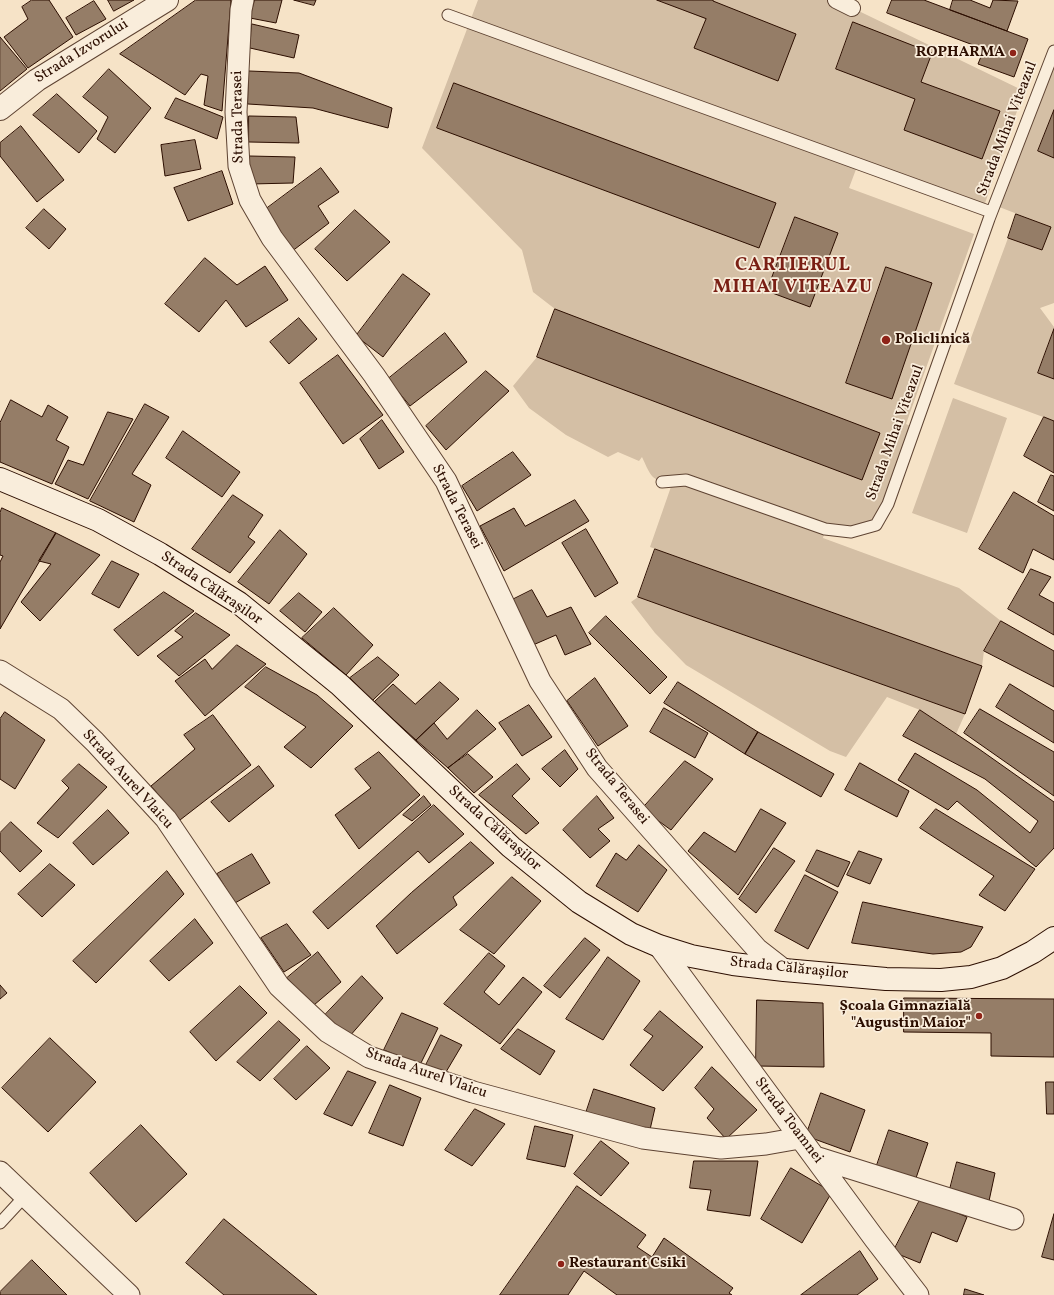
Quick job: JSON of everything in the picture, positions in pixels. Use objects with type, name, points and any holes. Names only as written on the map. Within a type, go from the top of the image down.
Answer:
[{"type":"main road","name":"Strada Izvorului","points":[[0,109],[37,80],[167,0]]},
{"type":"main road","name":"Strada Călărașilor","points":[[0,479],[98,520],[160,554],[239,603],[340,685],[518,852],[579,902],[631,934],[659,946],[698,957],[733,964],[886,979],[941,980],[971,977],[1002,968],[1033,952],[1054,938]]},
{"type":"street","name":"Strada Terasei","points":[[243,0],[241,10],[236,112],[239,166],[250,200],[272,238],[374,375],[446,481],[540,681],[597,768],[757,948],[784,970]]},
{"type":"street","points":[[836,0],[852,8]]},
{"type":"street","name":"Strada Aurel Vlaicu","points":[[0,671],[61,709],[95,742],[166,818],[279,986],[328,1032],[369,1057],[473,1092],[643,1138],[721,1148],[766,1144],[800,1138]]},
{"type":"street","name":"Strada Toamnei","points":[[659,946],[874,1238],[918,1295]]},
{"type":"street","points":[[815,1157],[1013,1219]]},
{"type":"street","points":[[0,1172],[129,1295]]},
{"type":"lane","points":[[448,15],[991,212]]},
{"type":"lane","name":"Strada Mihai Viteazul","points":[[662,482],[686,480],[825,529],[851,532],[876,525],[888,504],[991,212],[1054,51]]},
{"type":"lane","points":[[0,1223],[25,1196]]},
{"type":"shaded area","points":[[478,0],[836,0],[1024,91],[983,209],[858,164],[849,188],[974,234],[906,424],[915,428],[876,525],[825,529],[823,538],[959,588],[1001,621],[984,651],[982,666],[650,547],[673,481],[666,482],[656,479],[650,473],[642,457],[639,461],[618,452],[608,457],[566,435],[529,408],[513,386],[537,357],[555,309],[533,292],[522,250],[422,148]]},
{"type":"shaded area","points":[[1054,65],[1054,303],[1040,308],[1054,329],[1038,373],[1054,379],[1054,421],[954,384],[1008,238],[1042,250],[1051,227],[994,205]]},
{"type":"shaded area","points":[[953,398],[1007,418],[967,533],[912,513]]},
{"type":"shaded area","points":[[638,597],[965,714],[956,734],[920,710],[887,697],[846,757],[830,751],[686,665],[655,633],[631,602]]},
{"type":"building","points":[[32,0],[49,0],[73,37],[28,68],[4,37],[28,19],[22,7]]},
{"type":"building","points":[[108,0],[134,0],[114,11]]},
{"type":"building","points":[[196,0],[231,0],[222,111],[204,105],[208,76],[201,74],[185,95],[120,54]]},
{"type":"building","points":[[255,0],[282,0],[276,23],[250,18]]},
{"type":"building","points":[[294,0],[316,0],[314,5]]},
{"type":"building","points":[[657,0],[713,0],[796,34],[778,81],[694,48],[706,19]]},
{"type":"building","points":[[892,0],[924,0],[1028,39],[1014,77],[978,64],[984,49],[887,13]]},
{"type":"building","points":[[953,0],[970,0],[990,8],[993,0],[1018,1],[1007,31],[950,10]]},
{"type":"building","points":[[94,1],[106,19],[76,35],[66,18]]},
{"type":"building","points":[[853,22],[932,53],[921,82],[1000,111],[982,159],[904,130],[915,99],[836,69]]},
{"type":"building","points":[[252,24],[299,35],[294,58],[250,48]]},
{"type":"building","points":[[0,37],[27,69],[0,91]]},
{"type":"building","points":[[109,69],[151,108],[115,153],[97,139],[108,117],[83,97]]},
{"type":"building","points":[[249,71],[299,73],[392,108],[388,128],[313,108],[248,104]]},
{"type":"building","points":[[454,83],[776,203],[759,248],[437,128]]},
{"type":"building","points":[[57,94],[97,131],[79,153],[33,115]]},
{"type":"building","points":[[176,98],[223,117],[217,139],[165,118]]},
{"type":"building","points":[[1054,110],[1054,158],[1038,151]]},
{"type":"building","points":[[249,116],[296,117],[299,143],[249,142]]},
{"type":"building","points":[[21,126],[64,180],[37,202],[0,156],[0,143]]},
{"type":"building","points":[[195,140],[201,169],[165,176],[161,145]]},
{"type":"building","points":[[249,156],[295,157],[293,183],[251,184]]},
{"type":"building","points":[[321,168],[339,192],[318,206],[329,223],[291,252],[262,212]]},
{"type":"building","points":[[222,171],[233,204],[188,221],[174,188]]},
{"type":"building","points":[[44,209],[66,229],[49,249],[26,228]]},
{"type":"building","points":[[355,210],[390,242],[347,281],[315,249]]},
{"type":"building","points":[[1016,214],[1051,227],[1042,250],[1008,238]]},
{"type":"building","points":[[795,217],[838,233],[810,307],[767,291]]},
{"type":"building","points":[[205,258],[237,285],[265,266],[288,300],[246,327],[226,300],[199,332],[165,304]]},
{"type":"building","name":"Policlinică","points":[[886,267],[932,283],[892,399],[846,383]]},
{"type":"building","points":[[403,274],[430,294],[383,357],[356,336]]},
{"type":"building","points":[[555,309],[880,433],[862,480],[537,357]]},
{"type":"building","points":[[299,318],[317,339],[289,364],[270,342]]},
{"type":"building","points":[[1054,329],[1054,379],[1038,373]]},
{"type":"building","points":[[445,333],[467,362],[410,406],[388,379]]},
{"type":"building","points":[[338,355],[383,415],[343,444],[300,383]]},
{"type":"building","points":[[486,371],[509,391],[446,450],[426,426]]},
{"type":"building","points":[[11,400],[42,417],[48,405],[68,417],[56,440],[69,447],[52,484],[0,462],[0,423]]},
{"type":"building","points":[[145,404],[169,417],[132,474],[151,485],[134,522],[90,501]]},
{"type":"building","points":[[108,412],[133,419],[88,499],[55,484],[68,460],[83,465]]},
{"type":"building","points":[[1044,417],[1054,421],[1054,473],[1024,456]]},
{"type":"building","points":[[382,420],[404,452],[379,469],[360,439]]},
{"type":"building","points":[[183,431],[240,472],[222,497],[166,458]]},
{"type":"building","points":[[513,452],[531,475],[477,511],[462,486]]},
{"type":"building","points":[[1051,475],[1054,476],[1054,511],[1038,502]]},
{"type":"building","points":[[1014,492],[1054,516],[1054,560],[1033,549],[1023,573],[979,549]]},
{"type":"building","points":[[233,495],[263,515],[248,537],[255,542],[230,573],[192,549]]},
{"type":"building","points":[[575,500],[589,521],[504,571],[480,526],[514,508],[525,526]]},
{"type":"building","points":[[2,508],[56,533],[0,629],[0,562],[3,556],[0,555],[0,513]]},
{"type":"building","points":[[586,529],[618,583],[595,597],[562,543]]},
{"type":"building","points":[[280,530],[307,554],[269,604],[238,582]]},
{"type":"building","points":[[56,533],[100,555],[40,621],[21,602],[51,564],[39,561]]},
{"type":"building","points":[[655,549],[982,666],[965,714],[638,597]]},
{"type":"building","points":[[112,561],[139,574],[119,608],[92,594]]},
{"type":"building","points":[[1031,569],[1051,577],[1039,595],[1054,603],[1054,635],[1008,609]]},
{"type":"building","points":[[532,590],[547,617],[571,607],[591,644],[565,655],[556,635],[533,645],[512,600]]},
{"type":"building","points":[[164,592],[194,611],[138,656],[114,630]]},
{"type":"building","points":[[299,593],[322,612],[305,632],[280,611]]},
{"type":"building","points":[[334,608],[373,645],[346,675],[302,638]]},
{"type":"building","points":[[196,613],[230,635],[179,676],[157,656],[183,637],[175,631]]},
{"type":"building","points":[[606,616],[667,677],[650,694],[589,633]]},
{"type":"building","points":[[1001,621],[1054,651],[1054,687],[984,651]]},
{"type":"building","points":[[237,645],[266,664],[205,716],[175,681],[205,659],[212,669]]},
{"type":"building","points":[[378,657],[399,675],[372,701],[350,678]]},
{"type":"building","points":[[266,667],[317,695],[353,726],[311,768],[284,747],[306,727],[245,687]]},
{"type":"building","points":[[595,678],[628,726],[598,746],[567,701]]},
{"type":"building","points":[[440,682],[459,699],[416,740],[374,702],[393,684],[415,704]]},
{"type":"building","points":[[678,682],[758,732],[745,754],[664,703]]},
{"type":"building","points":[[1010,684],[1054,711],[1054,743],[996,707]]},
{"type":"building","points":[[529,705],[552,737],[522,756],[499,723]]},
{"type":"building","points":[[664,708],[708,733],[695,758],[650,732]]},
{"type":"building","points":[[980,709],[1054,752],[1054,796],[964,733]]},
{"type":"building","points":[[477,710],[496,729],[448,768],[416,740],[434,723],[447,739]]},
{"type":"building","points":[[920,710],[979,749],[1054,802],[1054,848],[1036,867],[957,801],[948,810],[898,780],[915,753],[977,790],[1030,833],[1038,821],[985,779],[903,736]]},
{"type":"building","points":[[5,712],[45,740],[15,789],[0,779],[0,719]]},
{"type":"building","points":[[213,715],[251,765],[180,820],[151,786],[195,749],[184,735]]},
{"type":"building","points":[[758,732],[834,774],[821,797],[745,754]]},
{"type":"building","points":[[565,750],[578,769],[560,787],[542,769]]},
{"type":"building","points":[[379,752],[420,795],[359,849],[335,815],[371,788],[355,769]]},
{"type":"building","points":[[468,754],[493,777],[474,793],[448,768]]},
{"type":"building","points":[[685,761],[713,779],[671,830],[642,809]]},
{"type":"building","points":[[860,763],[909,791],[897,817],[845,790]]},
{"type":"building","points":[[79,764],[107,787],[58,838],[37,823],[69,788],[62,781]]},
{"type":"building","points":[[517,764],[530,779],[512,796],[539,823],[526,834],[479,795]]},
{"type":"building","points":[[259,766],[274,786],[229,822],[211,802]]},
{"type":"building","points":[[424,796],[431,805],[412,821],[403,815]]},
{"type":"building","points":[[597,796],[614,818],[598,829],[610,841],[590,858],[563,830]]},
{"type":"building","points":[[434,805],[464,834],[429,863],[418,851],[328,929],[313,912]]},
{"type":"building","points":[[761,809],[786,823],[738,895],[688,851],[704,832],[735,852]]},
{"type":"building","points":[[936,809],[1035,869],[1005,911],[979,895],[994,876],[920,828]]},
{"type":"building","points":[[108,810],[129,833],[93,865],[73,843]]},
{"type":"building","points":[[11,822],[42,851],[20,872],[0,851],[0,833]]},
{"type":"building","points":[[471,842],[494,863],[453,897],[457,905],[397,954],[376,926],[411,893]]},
{"type":"building","points":[[639,845],[667,870],[638,912],[596,886],[616,853],[626,860]]},
{"type":"building","points":[[774,848],[795,861],[756,913],[739,899]]},
{"type":"building","points":[[817,850],[850,862],[838,887],[806,871]]},
{"type":"building","points":[[859,851],[882,859],[870,884],[847,875]]},
{"type":"building","points":[[252,854],[270,883],[235,903],[217,874]]},
{"type":"building","points":[[50,864],[75,885],[42,917],[18,894]]},
{"type":"building","points":[[167,871],[184,894],[96,983],[73,961]]},
{"type":"building","points":[[805,875],[838,892],[808,949],[775,931]]},
{"type":"building","points":[[512,877],[541,901],[494,954],[460,930]]},
{"type":"building","points":[[863,902],[983,927],[971,947],[961,952],[933,954],[852,943]]},
{"type":"building","points":[[195,919],[213,943],[169,981],[150,961]]},
{"type":"building","points":[[287,924],[311,955],[284,972],[261,938]]},
{"type":"building","points":[[585,938],[600,950],[560,998],[544,986]]},
{"type":"building","points":[[318,952],[341,982],[314,1005],[287,978]]},
{"type":"building","points":[[489,953],[505,966],[484,992],[499,1005],[523,977],[542,992],[500,1044],[444,1004]]},
{"type":"building","points":[[608,957],[640,981],[603,1040],[566,1019]]},
{"type":"building","points":[[362,976],[383,998],[349,1037],[325,1015]]},
{"type":"building","points":[[0,985],[7,993],[0,999]]},
{"type":"building","points":[[240,986],[267,1013],[216,1061],[190,1032]]},
{"type":"building","name":"Școala Gimnazială \"Augustin Maior\"","points":[[904,998],[1054,999],[1054,1057],[991,1056],[991,1033],[904,1032]]},
{"type":"building","points":[[757,1000],[823,1003],[824,1067],[756,1066]]},
{"type":"building","points":[[660,1011],[703,1047],[663,1091],[630,1065],[653,1036],[644,1030]]},
{"type":"building","points":[[402,1013],[438,1028],[420,1065],[384,1050]]},
{"type":"building","points":[[279,1021],[300,1040],[260,1081],[237,1062]]},
{"type":"building","points":[[518,1029],[555,1051],[540,1075],[501,1049]]},
{"type":"building","points":[[441,1035],[462,1045],[446,1072],[426,1065]]},
{"type":"building","points":[[50,1038],[96,1082],[48,1132],[2,1088]]},
{"type":"building","points":[[307,1046],[330,1068],[296,1100],[274,1079]]},
{"type":"building","points":[[712,1067],[757,1110],[726,1139],[707,1118],[714,1109],[695,1088]]},
{"type":"building","points":[[348,1071],[376,1082],[352,1126],[324,1114]]},
{"type":"building","points":[[1046,1082],[1054,1082],[1054,1114],[1047,1114]]},
{"type":"building","points":[[390,1085],[421,1098],[403,1146],[369,1133]]},
{"type":"building","points":[[594,1089],[655,1108],[649,1134],[585,1116]]},
{"type":"building","points":[[821,1093],[865,1110],[850,1152],[806,1136]]},
{"type":"building","points":[[475,1109],[505,1124],[472,1166],[445,1150]]},
{"type":"building","points":[[141,1125],[187,1174],[136,1222],[90,1173]]},
{"type":"building","points":[[535,1126],[573,1135],[565,1167],[527,1159]]},
{"type":"building","points":[[889,1130],[928,1143],[915,1181],[876,1168]]},
{"type":"building","points":[[601,1141],[629,1163],[601,1196],[574,1174]]},
{"type":"building","points":[[694,1161],[758,1161],[750,1216],[707,1210],[711,1190],[690,1188]]},
{"type":"building","points":[[957,1162],[995,1173],[989,1201],[949,1193]]},
{"type":"building","points":[[791,1168],[832,1192],[802,1243],[761,1219]]},
{"type":"building","points":[[577,1186],[646,1235],[637,1247],[652,1257],[664,1238],[733,1288],[729,1293],[732,1295],[617,1295],[584,1271],[568,1295],[500,1295]]},
{"type":"building","points":[[921,1198],[967,1217],[957,1242],[932,1232],[920,1263],[893,1252]]},
{"type":"building","points":[[1054,1214],[1054,1260],[1042,1257]]},
{"type":"building","points":[[224,1219],[317,1295],[224,1295],[186,1263]]},
{"type":"building","points":[[860,1251],[878,1279],[857,1295],[801,1295]]},
{"type":"building","points":[[32,1260],[67,1295],[0,1295],[0,1292]]},
{"type":"building","points":[[965,1289],[984,1295],[964,1295]]},
{"type":"place","name":"ROPHARMA","points":[[1013,53]]},
{"type":"place","name":"Policlinică","points":[[886,340]]},
{"type":"place","name":"Școala Gimnazială \"Augustin Maior\"","points":[[979,1016]]},
{"type":"place","name":"Restaurant Csiki","points":[[561,1264]]},
{"type":"district","name":"CARTIERUL MIHAI VITEAZU","points":[[793,278]]}]
